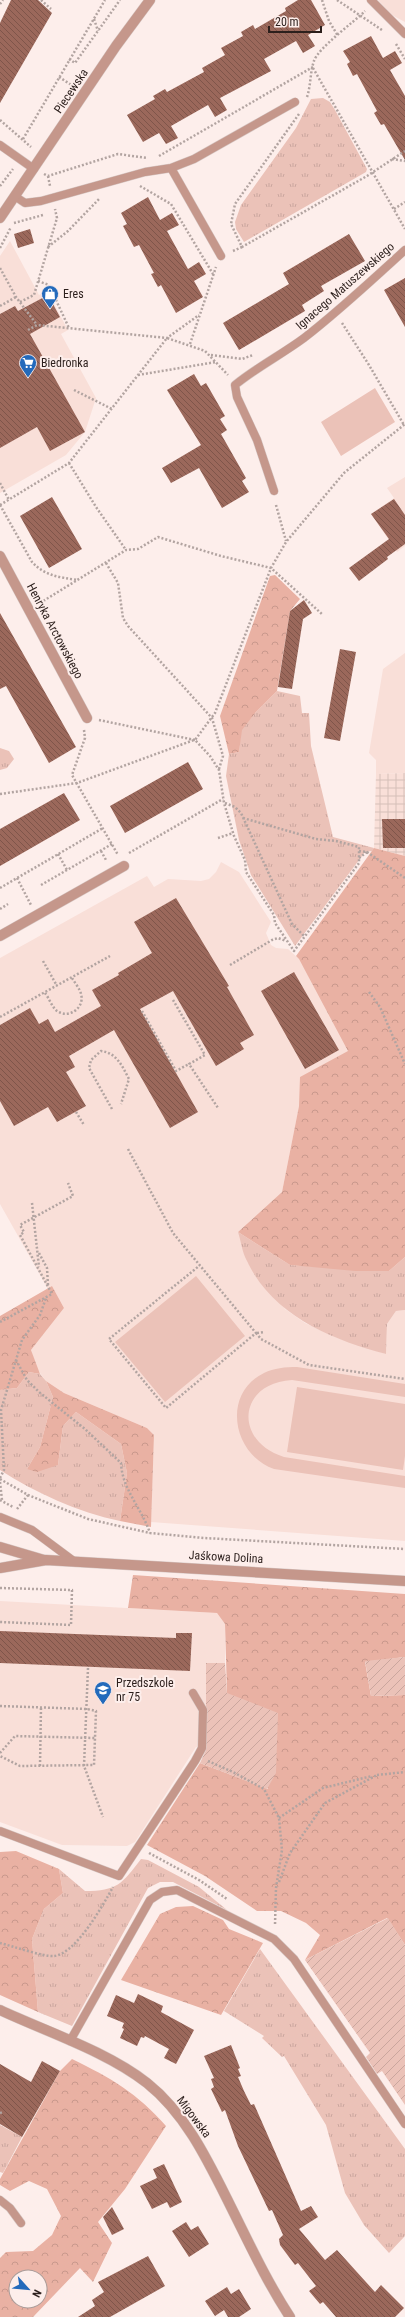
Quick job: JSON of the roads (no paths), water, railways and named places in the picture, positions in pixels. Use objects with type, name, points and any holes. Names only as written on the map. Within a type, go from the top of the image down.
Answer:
[{"type":"street","name":"Piecewska","points":[[0,218],[38,171],[116,46],[150,0]]},
{"type":"street","name":"Henryka Arctowskiego","points":[[1,560],[87,718]]},
{"type":"street","points":[[0,936],[37,916],[122,862]]},
{"type":"street","name":"Jaśkowa Dolina","points":[[0,1547],[46,1560],[405,1581]]},
{"type":"street","name":"Jaśkowa Dolina","points":[[0,1568],[46,1560]]},
{"type":"street","name":"Migowska","points":[[0,2010],[104,2057],[147,2083],[160,2095],[196,2138],[251,2247],[290,2317]]},
{"type":"lane","points":[[372,2],[405,34]]},
{"type":"lane","points":[[16,197],[25,203],[41,201],[145,172],[171,168],[194,159],[294,102]]},
{"type":"lane","points":[[0,145],[38,171]]},
{"type":"lane","points":[[171,168],[221,256]]},
{"type":"lane","name":"Ignacego Matuszewskiego","points":[[274,491],[257,440],[237,396],[235,385],[258,367],[302,339],[335,313],[405,250]]},
{"type":"lane","points":[[0,1517],[32,1530],[75,1562]]},
{"type":"lane","points":[[0,1831],[119,1876],[202,1748],[203,1710],[193,1693]]},
{"type":"lane","points":[[70,2041],[150,1900],[162,1892],[177,1890],[274,1939],[294,1959],[405,2124]]},
{"type":"lane","points":[[0,2200],[21,2223]]},
{"type":"place","name":"Eres","points":[[50,309]]},
{"type":"place","name":"Biedronka","points":[[28,378]]},
{"type":"place","name":"Przedszkole nr 75","points":[[103,1705]]}]
